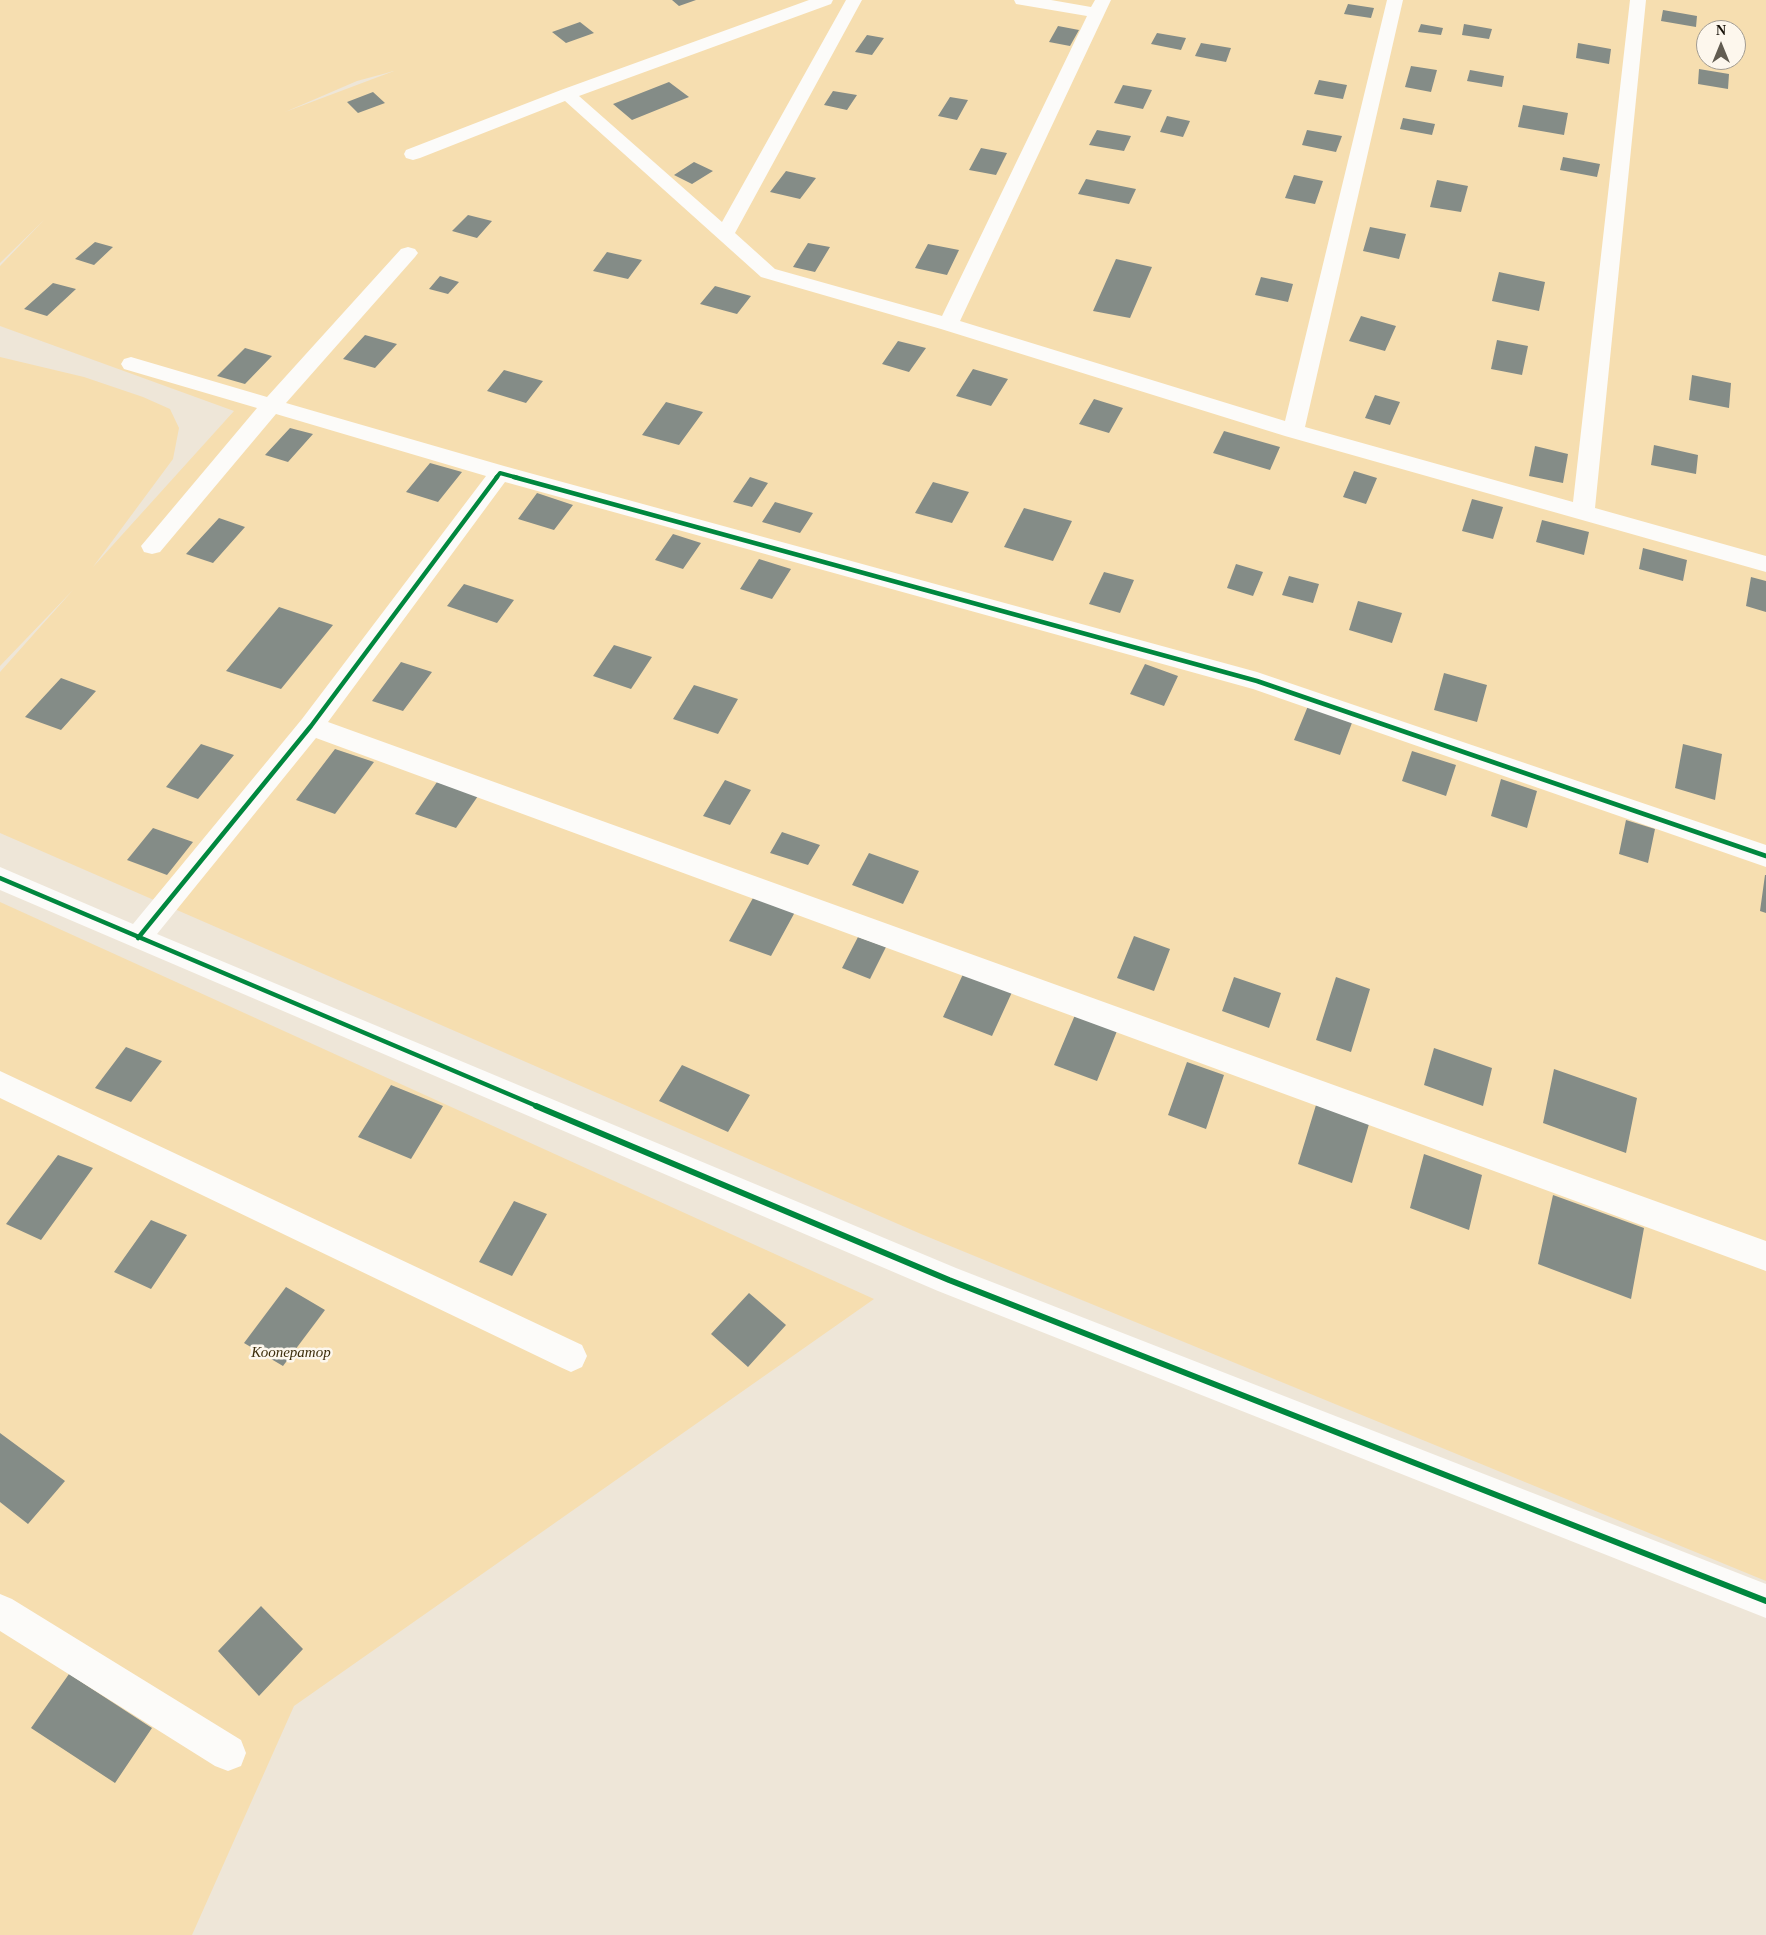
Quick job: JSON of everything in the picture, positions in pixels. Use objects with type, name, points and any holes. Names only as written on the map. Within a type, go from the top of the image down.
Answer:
[{"type":"street","points":[[413,154],[566,94],[825,0]]},
{"type":"street","points":[[724,235],[854,0]]},
{"type":"street","points":[[948,324],[1100,6],[1022,0]]},
{"type":"street","points":[[1292,431],[1395,0]]},
{"type":"street","points":[[1583,511],[1638,0]]},
{"type":"street","points":[[566,94],[768,273],[948,324],[1292,431],[1583,511],[1766,564]]},
{"type":"street","points":[[152,546],[272,405],[408,252]]},
{"type":"street","points":[[131,364],[500,473],[1257,680],[1766,856]]},
{"type":"street","points":[[138,938],[311,726],[500,473]]},
{"type":"street","points":[[311,726],[1766,1256]]},
{"type":"street","points":[[0,878],[949,1280],[1766,1602]]},
{"type":"street","points":[[0,1084],[572,1356]]},
{"type":"street","points":[[0,1611],[228,1753]]},
{"type":"green space","points":[[0,0],[1766,0],[1766,1581],[921,1234],[0,833],[0,672],[73,590],[0,666],[0,357],[84,377],[143,397],[170,409],[179,428],[173,459],[93,567],[234,411],[0,326],[0,266],[44,220],[0,263]],"holes":[[[394,71],[285,112],[357,81]]]},
{"type":"green space","name":"Кооператор","points":[[0,902],[874,1299],[294,1706],[192,1935],[0,1935]]},
{"type":"building","points":[[672,0],[696,0],[679,6]]},
{"type":"building","points":[[1348,4],[1374,8],[1371,18],[1344,14]]},
{"type":"building","points":[[1663,10],[1697,16],[1696,27],[1661,21]]},
{"type":"building","points":[[580,22],[594,33],[566,43],[552,32]]},
{"type":"building","points":[[1421,24],[1443,28],[1441,35],[1418,32]]},
{"type":"building","points":[[1464,24],[1492,29],[1489,39],[1462,35]]},
{"type":"building","points":[[1058,26],[1079,30],[1070,46],[1049,42]]},
{"type":"building","points":[[1157,33],[1186,38],[1181,50],[1151,44]]},
{"type":"building","points":[[867,35],[884,38],[872,55],[855,52]]},
{"type":"building","points":[[1201,43],[1231,48],[1226,62],[1195,56]]},
{"type":"building","points":[[1578,43],[1611,49],[1609,64],[1576,58]]},
{"type":"building","points":[[1411,66],[1437,70],[1431,92],[1405,87]]},
{"type":"building","points":[[1470,70],[1504,76],[1502,87],[1467,81]]},
{"type":"building","points":[[1699,70],[1729,74],[1728,89],[1698,84]]},
{"type":"building","points":[[1319,80],[1347,85],[1343,99],[1314,94]]},
{"type":"building","points":[[669,82],[689,97],[632,120],[613,104]]},
{"type":"building","points":[[1123,85],[1152,90],[1143,109],[1114,103]]},
{"type":"building","points":[[833,91],[857,95],[847,110],[824,105]]},
{"type":"building","points":[[373,92],[385,103],[358,113],[347,102]]},
{"type":"building","points":[[950,97],[968,100],[957,120],[938,116]]},
{"type":"building","points":[[1523,105],[1568,113],[1564,135],[1518,127]]},
{"type":"building","points":[[1167,116],[1190,121],[1183,137],[1160,132]]},
{"type":"building","points":[[1403,118],[1435,124],[1432,135],[1400,129]]},
{"type":"building","points":[[1097,130],[1131,136],[1124,151],[1089,145]]},
{"type":"building","points":[[1307,130],[1342,136],[1336,152],[1302,145]]},
{"type":"building","points":[[981,148],[1007,153],[996,175],[969,170]]},
{"type":"building","points":[[1563,157],[1600,164],[1597,177],[1560,170]]},
{"type":"building","points":[[694,162],[713,171],[692,184],[674,175]]},
{"type":"building","points":[[786,171],[816,178],[800,199],[770,192]]},
{"type":"building","points":[[1294,175],[1323,181],[1315,204],[1285,198]]},
{"type":"building","points":[[1086,179],[1136,189],[1129,204],[1078,194]]},
{"type":"building","points":[[1437,180],[1468,186],[1461,212],[1430,207]]},
{"type":"building","points":[[468,215],[492,221],[477,238],[452,231]]},
{"type":"building","points":[[1370,227],[1406,234],[1399,259],[1363,251]]},
{"type":"building","points":[[95,242],[113,247],[94,265],[75,259]]},
{"type":"building","points":[[808,243],[830,247],[815,272],[793,267]]},
{"type":"building","points":[[928,244],[959,250],[947,275],[915,268]]},
{"type":"building","points":[[607,252],[642,260],[628,279],[593,271]]},
{"type":"building","points":[[1116,259],[1152,267],[1130,318],[1093,311]]},
{"type":"building","points":[[1499,272],[1545,282],[1539,311],[1492,301]]},
{"type":"building","points":[[440,276],[459,282],[448,294],[429,289]]},
{"type":"building","points":[[1261,277],[1293,284],[1288,302],[1255,295]]},
{"type":"building","points":[[53,283],[76,289],[47,316],[24,309]]},
{"type":"building","points":[[715,286],[751,296],[737,314],[700,304]]},
{"type":"building","points":[[1361,316],[1396,326],[1385,351],[1349,341]]},
{"type":"building","points":[[365,335],[397,344],[375,368],[343,359]]},
{"type":"building","points":[[1497,340],[1528,346],[1522,375],[1491,369]]},
{"type":"building","points":[[898,341],[926,348],[909,372],[882,364]]},
{"type":"building","points":[[245,348],[272,356],[245,384],[217,376]]},
{"type":"building","points":[[973,369],[1008,379],[991,406],[956,396]]},
{"type":"building","points":[[504,370],[543,381],[526,403],[487,391]]},
{"type":"building","points":[[1692,375],[1731,383],[1729,408],[1689,400]]},
{"type":"building","points":[[1375,395],[1400,402],[1390,425],[1365,418]]},
{"type":"building","points":[[1094,399],[1123,408],[1109,433],[1079,424]]},
{"type":"building","points":[[666,402],[703,412],[679,445],[642,435]]},
{"type":"building","points":[[290,428],[313,434],[288,462],[265,455]]},
{"type":"building","points":[[1224,431],[1280,447],[1270,470],[1213,453]]},
{"type":"building","points":[[1654,445],[1698,455],[1696,474],[1651,465]]},
{"type":"building","points":[[1535,446],[1568,454],[1563,483],[1529,476]]},
{"type":"building","points":[[430,463],[462,472],[438,502],[406,492]]},
{"type":"building","points":[[1354,471],[1377,478],[1366,504],[1343,497]]},
{"type":"building","points":[[750,477],[768,483],[752,507],[733,502]]},
{"type":"building","points":[[933,482],[969,492],[952,523],[915,513]]},
{"type":"building","points":[[537,493],[573,505],[554,530],[518,519]]},
{"type":"building","points":[[1472,499],[1503,507],[1493,539],[1462,531]]},
{"type":"building","points":[[775,502],[813,513],[800,533],[762,522]]},
{"type":"building","points":[[1024,508],[1072,521],[1053,561],[1004,547]]},
{"type":"building","points":[[219,518],[245,527],[213,563],[186,554]]},
{"type":"building","points":[[1542,520],[1589,532],[1584,555],[1536,542]]},
{"type":"building","points":[[673,534],[701,543],[683,569],[655,560]]},
{"type":"building","points":[[1643,548],[1687,560],[1683,581],[1639,569]]},
{"type":"building","points":[[759,559],[791,569],[772,599],[740,589]]},
{"type":"building","points":[[1236,564],[1263,572],[1253,596],[1227,588]]},
{"type":"building","points":[[1104,572],[1134,580],[1120,613],[1089,604]]},
{"type":"building","points":[[1289,576],[1319,584],[1313,603],[1282,595]]},
{"type":"building","points":[[1751,577],[1766,581],[1766,612],[1746,606]]},
{"type":"building","points":[[464,584],[514,600],[497,623],[447,606]]},
{"type":"building","points":[[1358,601],[1402,613],[1392,643],[1349,630]]},
{"type":"building","points":[[279,607],[333,625],[281,689],[226,671]]},
{"type":"building","points":[[614,645],[652,657],[631,689],[593,676]]},
{"type":"building","points":[[401,662],[432,672],[403,711],[372,701]]},
{"type":"building","points":[[1145,664],[1178,676],[1164,706],[1130,694]]},
{"type":"building","points":[[1444,673],[1487,685],[1477,722],[1434,710]]},
{"type":"building","points":[[61,678],[96,691],[61,730],[25,717]]},
{"type":"building","points":[[694,685],[738,699],[718,734],[673,719]]},
{"type":"building","points":[[1308,706],[1353,720],[1340,755],[1294,740]]},
{"type":"building","points":[[201,744],[234,755],[198,799],[166,787]]},
{"type":"building","points":[[1683,744],[1722,754],[1715,800],[1675,788]]},
{"type":"building","points":[[335,749],[374,762],[335,814],[296,800]]},
{"type":"building","points":[[1412,751],[1456,765],[1446,796],[1402,781]]},
{"type":"building","points":[[1501,779],[1537,791],[1527,828],[1491,816]]},
{"type":"building","points":[[725,780],[751,790],[730,825],[703,816]]},
{"type":"building","points":[[437,782],[478,796],[456,828],[415,814]]},
{"type":"building","points":[[1626,820],[1655,829],[1648,863],[1619,854]]},
{"type":"building","points":[[153,828],[193,842],[167,875],[127,860]]},
{"type":"building","points":[[782,832],[820,845],[808,865],[770,853]]},
{"type":"building","points":[[869,853],[919,871],[903,904],[852,885]]},
{"type":"building","points":[[1766,875],[1766,913],[1760,911]]},
{"type":"building","points":[[753,898],[795,912],[771,956],[729,941]]},
{"type":"building","points":[[1134,936],[1170,949],[1154,991],[1117,978]]},
{"type":"building","points":[[858,937],[886,947],[870,979],[842,968]]},
{"type":"building","points":[[964,972],[1013,990],[992,1036],[943,1017]]},
{"type":"building","points":[[1234,977],[1281,993],[1269,1028],[1222,1011]]},
{"type":"building","points":[[1336,977],[1370,989],[1351,1052],[1316,1040]]},
{"type":"building","points":[[1075,1015],[1117,1031],[1097,1081],[1054,1065]]},
{"type":"building","points":[[126,1047],[162,1061],[131,1102],[95,1088]]},
{"type":"building","points":[[1434,1048],[1492,1068],[1483,1106],[1424,1085]]},
{"type":"building","points":[[1187,1062],[1224,1075],[1206,1129],[1168,1115]]},
{"type":"building","points":[[682,1065],[750,1095],[728,1132],[659,1101]]},
{"type":"building","points":[[1554,1069],[1637,1098],[1626,1153],[1543,1123]]},
{"type":"building","points":[[391,1085],[443,1106],[411,1159],[358,1137]]},
{"type":"building","points":[[1316,1105],[1369,1124],[1352,1183],[1298,1164]]},
{"type":"building","points":[[1424,1154],[1482,1175],[1469,1230],[1410,1208]]},
{"type":"building","points":[[58,1155],[93,1168],[41,1240],[6,1224]]},
{"type":"building","points":[[1553,1195],[1644,1228],[1631,1299],[1538,1264]]},
{"type":"building","points":[[514,1201],[547,1214],[512,1276],[479,1262]]},
{"type":"building","points":[[151,1220],[187,1235],[151,1289],[114,1272]]},
{"type":"building","points":[[286,1287],[325,1310],[283,1366],[244,1343]]},
{"type":"building","points":[[749,1293],[786,1325],[748,1367],[711,1334]]},
{"type":"building","points":[[0,1433],[65,1481],[28,1524],[0,1502]]},
{"type":"building","points":[[261,1606],[303,1649],[259,1696],[218,1651]]},
{"type":"building","points":[[69,1674],[152,1728],[115,1783],[31,1728]]},
{"type":"cycle path","points":[[138,938],[311,726],[500,473],[1257,681],[1766,856]]},
{"type":"cycle path","points":[[0,878],[949,1280],[1766,1601]]}]
